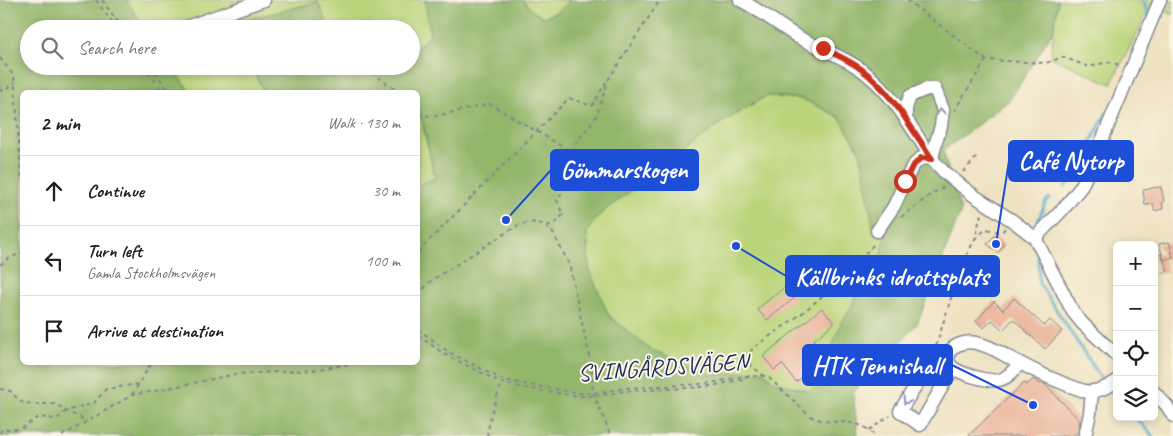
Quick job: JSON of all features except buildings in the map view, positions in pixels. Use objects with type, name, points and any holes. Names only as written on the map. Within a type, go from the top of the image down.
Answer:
[{"type":"street","points":[[206,20],[264,0]]},
{"type":"street","points":[[740,0],[799,38],[848,60],[892,99],[932,159],[945,172],[973,195],[1012,220],[1035,238],[1073,312],[1113,352]]},
{"type":"street","points":[[1035,238],[1081,187],[1160,0]]},
{"type":"street","points":[[906,120],[906,108],[910,96],[927,89],[935,89],[943,110],[932,159]]},
{"type":"street","points":[[877,236],[894,206],[912,167],[921,158],[932,159]]},
{"type":"street","points":[[1020,363],[1006,377],[1000,380],[986,379],[959,372],[952,368],[949,363],[949,355],[956,346],[968,342],[976,343],[1076,388],[1092,392],[1113,383]]},
{"type":"street","points":[[949,355],[931,361],[900,412],[920,425],[952,368]]},
{"type":"street","points":[[1085,436],[1092,392]]},
{"type":"street","points":[[1158,396],[1171,408]]},
{"type":"path","points":[[96,0],[110,20]]},
{"type":"path","points":[[102,0],[116,20]]},
{"type":"path","points":[[420,250],[569,98],[592,106],[660,0]]},
{"type":"path","points":[[907,0],[986,60],[1046,62],[1063,57],[1089,67],[1107,62],[1133,67]]},
{"type":"path","points":[[0,58],[14,76],[20,152]]},
{"type":"path","points":[[942,119],[954,112],[986,60]]},
{"type":"path","points":[[151,75],[162,90]]},
{"type":"path","points":[[157,75],[168,90]]},
{"type":"path","points":[[375,75],[396,90]]},
{"type":"path","points":[[546,226],[556,222],[563,215],[557,200],[565,188],[570,151],[596,117],[608,79]]},
{"type":"path","points":[[0,91],[7,89],[15,82]]},
{"type":"path","points":[[420,115],[436,116],[490,104],[570,151]]},
{"type":"path","points":[[897,220],[933,193],[956,182],[968,165],[977,158]]},
{"type":"path","points":[[931,361],[961,266],[975,239],[984,202]]},
{"type":"path","points":[[975,239],[986,229],[1002,232],[1012,220]]},
{"type":"path","points":[[420,293],[432,280],[520,224],[537,222],[546,226],[553,233],[569,264],[590,364],[594,394],[611,436]]},
{"type":"path","points":[[765,376],[752,367],[748,355],[753,348],[800,314],[839,282],[877,236]]},
{"type":"path","points":[[0,265],[9,258],[20,254]]},
{"type":"path","name":"SVINGÅRDSVÄGEN","points":[[420,331],[447,351],[503,381],[579,393],[594,394],[625,388],[704,384],[746,376],[765,376],[815,419],[860,425],[875,436]]},
{"type":"path","points":[[420,336],[444,354],[503,381],[491,414],[487,436]]},
{"type":"path","points":[[132,395],[150,365]]},
{"type":"path","points":[[62,436],[132,395],[156,392],[236,374],[313,370],[344,365]]},
{"type":"path","points":[[0,433],[2,429],[21,429],[38,417],[57,419],[66,411],[94,403],[106,389],[139,384]]},
{"type":"path","points":[[0,389],[10,391],[21,402],[57,404],[66,411],[87,421]]},
{"type":"path","points":[[869,430],[893,414],[900,412]]},
{"type":"green space","points":[[0,0],[126,0],[140,20],[20,20],[20,75],[178,75],[189,90],[20,90],[20,365],[420,365],[420,184],[435,178],[420,110],[420,90],[263,90],[256,75],[420,75],[420,44],[430,35],[425,0],[523,0],[532,11],[543,17],[555,13],[570,0],[1058,0],[1053,31],[1010,100],[943,151],[961,211],[917,324],[853,393],[858,436],[0,436]],"holes":[[[766,96],[803,99],[839,117],[859,150],[873,227],[885,239],[882,253],[842,321],[831,350],[839,361],[809,391],[775,382],[763,371],[710,375],[652,351],[609,316],[589,270],[587,231],[600,214],[721,123]]]},
{"type":"green space","points":[[126,0],[425,0],[431,35],[420,45],[420,20],[326,20],[317,2],[247,20],[140,20]]},
{"type":"green space","points":[[523,0],[570,0],[555,13],[543,17],[532,12]]},
{"type":"green space","points":[[1058,0],[1173,0],[1173,15],[1152,4],[1111,84],[1050,57]]},
{"type":"green space","points":[[318,2],[326,20],[243,20]]},
{"type":"green space","points":[[178,75],[256,75],[263,90],[189,90]]},
{"type":"green space","points":[[766,96],[803,99],[839,117],[859,150],[885,239],[882,253],[842,321],[832,350],[839,361],[809,391],[775,382],[763,371],[710,375],[652,351],[609,316],[589,270],[587,231],[600,214],[721,123]]},
{"type":"green space","points":[[420,113],[435,178],[420,184]]},
{"type":"waterway","points":[[1143,0],[1147,16]]},
{"type":"waterway","points":[[1065,187],[1106,114]]},
{"type":"waterway","points":[[1036,226],[1046,201],[1050,198]]},
{"type":"waterway","points":[[1038,253],[1039,283],[1102,380]]},
{"type":"waterway","points":[[1139,421],[1153,436]]},
{"type":"place","name":"Gömmarskogen","points":[[506,220]]},
{"type":"place","name":"Café Nytorp","points":[[996,244]]},
{"type":"place","name":"Källbrinks idrottsplats","points":[[736,246]]},
{"type":"place","name":"HTK Tennishall","points":[[1033,405]]},
{"type":"route","points":[[823,48],[848,60],[871,78],[892,99],[932,159],[921,158],[912,167],[905,181]]}]
